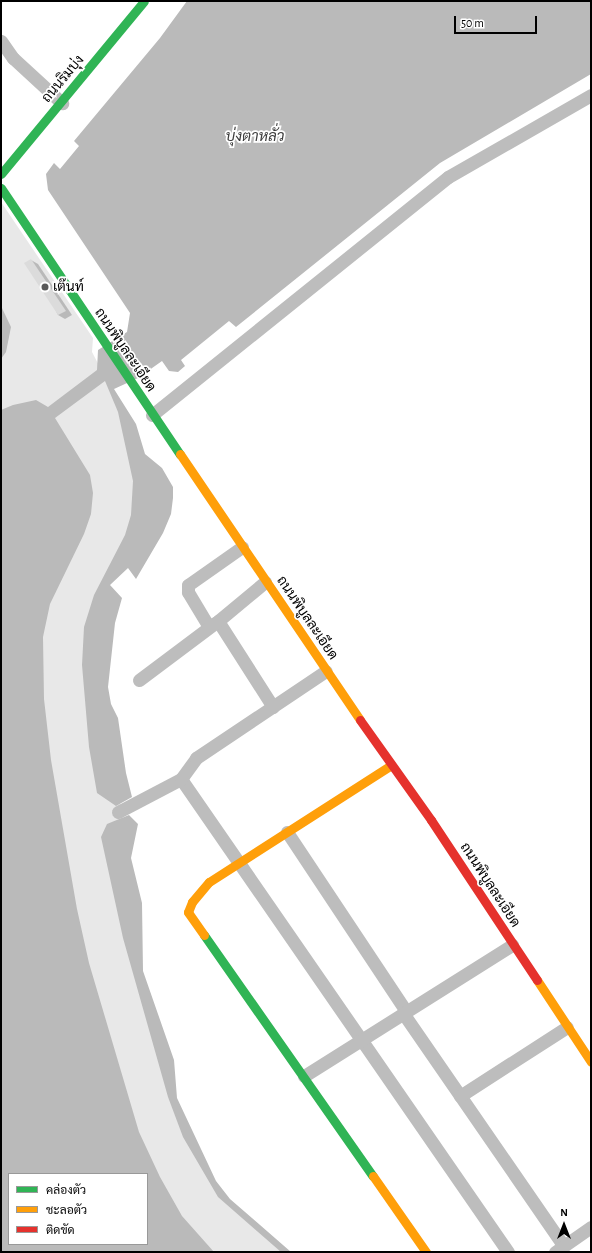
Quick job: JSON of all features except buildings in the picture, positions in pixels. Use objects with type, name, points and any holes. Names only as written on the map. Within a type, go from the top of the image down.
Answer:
[{"type":"street","name":"ถนนริมบุ่ง","points":[[1,174],[62,103],[144,1]]},
{"type":"street","points":[[1,41],[13,58],[62,103]]},
{"type":"street","points":[[152,414],[448,178],[591,95]]},
{"type":"street","name":"ถนนพิบูลละเอียด","points":[[1,188],[131,384],[390,766],[430,820],[591,1062]]},
{"type":"street","points":[[242,547],[188,585],[188,592],[214,624],[273,707]]},
{"type":"street","points":[[139,680],[214,624],[266,582]]},
{"type":"street","points":[[118,812],[181,779],[196,758],[326,671]]},
{"type":"street","points":[[390,766],[209,882],[192,902],[188,912],[426,1252]]},
{"type":"street","points":[[181,779],[508,1252]]},
{"type":"street","points":[[287,832],[559,1249],[591,1227]]},
{"type":"street","points":[[304,1076],[512,945]]},
{"type":"street","points":[[460,1096],[567,1027]]},
{"type":"shaded area","points":[[1,202],[93,338],[92,352],[117,400],[137,478],[135,511],[91,625],[123,820],[107,832],[173,1100],[219,1191],[286,1252],[1,1252]]},
{"type":"water","name":"บุ่งตาหลั่ว","points":[[187,1],[591,1],[591,74],[440,163],[236,327],[229,321],[181,360],[185,366],[178,372],[169,371],[162,361],[138,378],[114,389],[136,424],[145,454],[162,468],[173,487],[171,514],[163,533],[136,579],[128,568],[110,585],[122,598],[115,623],[108,687],[111,704],[118,718],[126,773],[132,797],[116,806],[97,793],[89,747],[82,665],[84,627],[94,595],[125,535],[131,515],[133,481],[118,412],[105,381],[55,418],[90,475],[93,493],[91,514],[84,534],[50,604],[43,637],[44,699],[51,760],[77,909],[89,963],[139,1132],[160,1177],[182,1216],[214,1252],[1,1252],[1,410],[13,405],[36,400],[48,407],[97,370],[98,350],[127,332],[130,313],[48,190],[46,174],[54,163],[60,169],[79,146],[74,141],[160,38]]},
{"type":"water","points":[[1,306],[11,327],[6,352],[1,359]]},
{"type":"water","points":[[129,815],[138,824],[131,858],[142,903],[143,971],[174,1060],[177,1098],[216,1181],[230,1199],[291,1252],[281,1252],[218,1197],[183,1137],[168,1097],[123,938],[101,837],[107,824]]},
{"type":"traffic: fast","points":[[1,174],[144,1]]},
{"type":"traffic: fast","points":[[1,188],[180,454]]},
{"type":"traffic: fast","points":[[204,935],[373,1176]]},
{"type":"traffic: slow","points":[[180,454],[360,720]]},
{"type":"traffic: slow","points":[[204,935],[188,912],[192,902],[209,882],[390,766]]},
{"type":"traffic: slow","points":[[537,980],[591,1062]]},
{"type":"traffic: slow","points":[[373,1176],[426,1252]]},
{"type":"traffic: jam","points":[[360,720],[431,820],[537,980]]},
{"type":"place","name":"เต๊นท์","points":[[45,287]]}]
